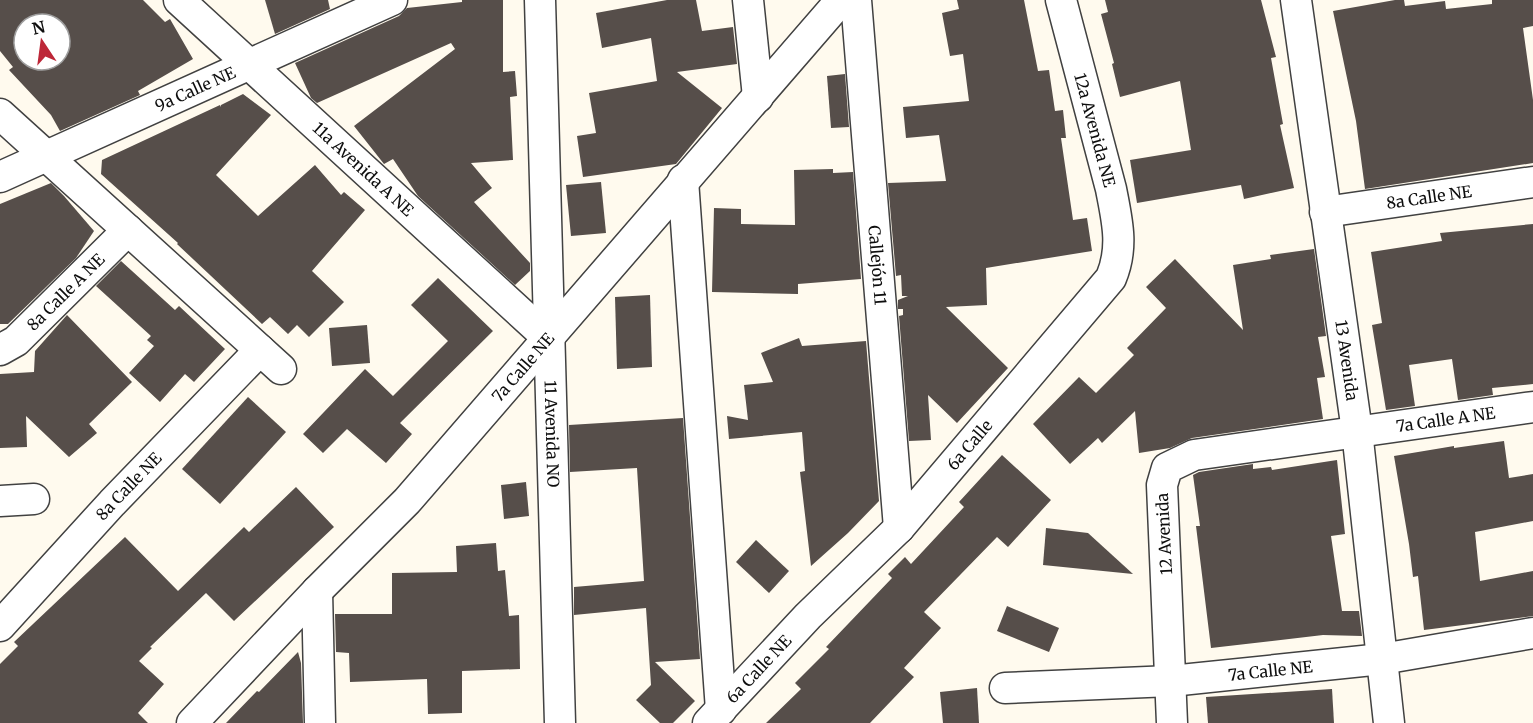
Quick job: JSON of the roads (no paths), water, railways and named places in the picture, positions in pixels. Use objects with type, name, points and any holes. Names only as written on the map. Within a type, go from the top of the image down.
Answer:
[{"type":"street","name":"11a Avenida A NE","points":[[179,0],[548,338]]},
{"type":"street","name":"9a Calle NE","points":[[0,177],[251,64],[342,11],[392,0]]},
{"type":"street","name":"11 Avenida NO","points":[[540,0],[560,723]]},
{"type":"street","points":[[748,0],[758,98]]},
{"type":"street","name":"7a Calle NE","points":[[192,723],[317,591],[407,501],[841,0]]},
{"type":"street","name":"Callejón 11","points":[[856,0],[899,528]]},
{"type":"street","name":"12a Avenida NE","points":[[1061,0],[1111,189],[1117,219],[1118,261]]},
{"type":"street","name":"13 Avenida","points":[[1304,1],[1325,212],[1357,431],[1389,723]]},
{"type":"street","points":[[0,114],[128,230]]},
{"type":"street","points":[[684,180],[714,716]]},
{"type":"street","name":"8a Calle NE","points":[[1325,212],[1533,182]]},
{"type":"street","name":"8a Calle NE","points":[[0,626],[112,503],[271,359],[128,230]]},
{"type":"street","name":"8a Calle A NE","points":[[0,350],[16,341],[128,230]]},
{"type":"street","name":"6a Calle","points":[[808,616],[899,528],[1112,278],[1118,261]]},
{"type":"street","name":"7a Calle A NE","points":[[1357,431],[1533,407]]},
{"type":"street","name":"12 Avenida","points":[[1172,723],[1162,485],[1167,468],[1194,455],[1357,431]]},
{"type":"street","points":[[0,501],[34,499]]},
{"type":"street","points":[[317,591],[320,723]]},
{"type":"street","name":"6a Calle NE","points":[[714,716],[808,616]]},
{"type":"street","name":"7a Calle NE","points":[[1005,688],[1171,681],[1382,659],[1533,633]]}]
